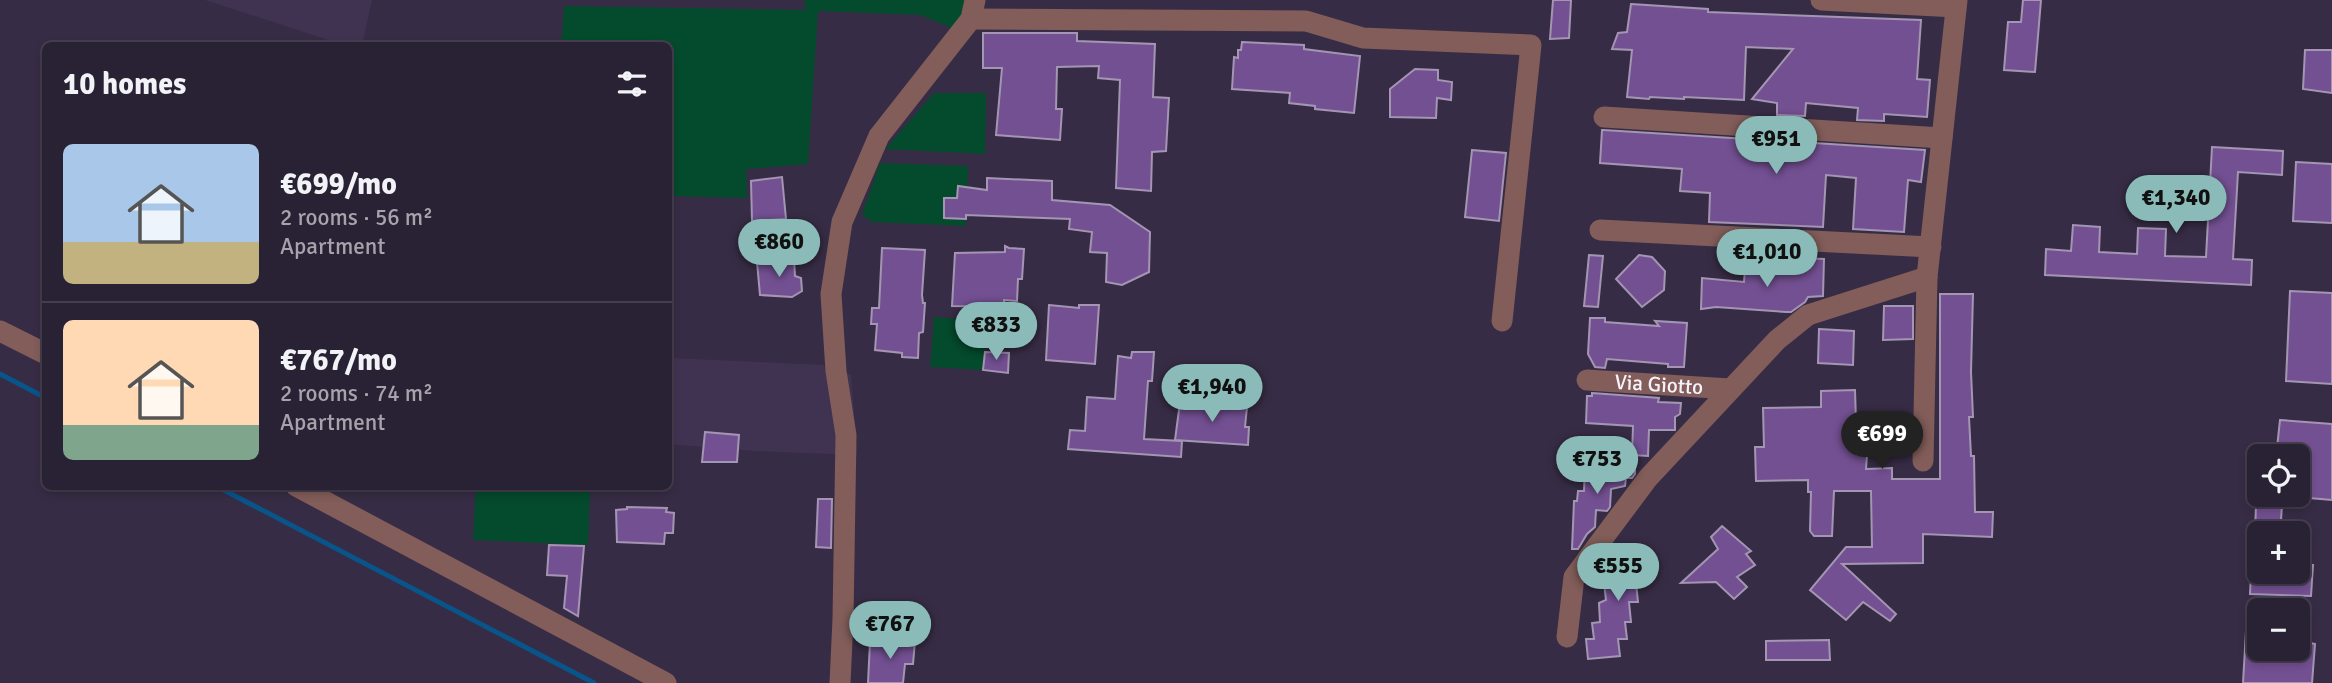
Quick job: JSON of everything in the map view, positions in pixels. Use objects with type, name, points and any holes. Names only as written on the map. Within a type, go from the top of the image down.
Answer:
[{"type":"street","points":[[1821,0],[1957,3],[1927,277],[1923,461]]},
{"type":"street","points":[[839,683],[843,619],[846,435],[836,371],[831,294],[842,222],[879,136],[973,10],[1307,21],[1363,37],[1531,45],[1502,321]]},
{"type":"street","points":[[1604,117],[1942,138]]},
{"type":"street","points":[[1600,230],[1931,247]]},
{"type":"street","points":[[1567,637],[1574,577],[1648,478],[1777,340],[1808,315],[1927,277]]},
{"type":"street","points":[[0,331],[42,352]]},
{"type":"street","name":"Via Giotto","points":[[1587,380],[1730,389]]},
{"type":"street","points":[[304,490],[666,683]]},
{"type":"shaded area","points":[[205,0],[372,0],[363,42],[335,42]]},
{"type":"shaded area","points":[[672,358],[824,365],[827,375],[851,374],[857,455],[672,444]]},
{"type":"green space","points":[[805,0],[965,0],[961,18],[952,28],[920,15],[818,11],[808,164],[746,169],[747,198],[672,196],[672,42],[561,42],[564,6],[805,10]]},
{"type":"green space","points":[[934,93],[986,93],[985,154],[885,149]]},
{"type":"green space","points":[[880,163],[968,166],[966,226],[871,222],[862,214]]},
{"type":"green space","points":[[934,317],[986,321],[983,370],[930,367]]},
{"type":"green space","points":[[476,490],[590,490],[588,545],[473,540]]},
{"type":"building","points":[[1553,0],[1571,0],[1569,38],[1550,39]]},
{"type":"building","points":[[2023,0],[2041,0],[2035,72],[2004,70],[2008,22],[2021,22]]},
{"type":"building","points":[[1631,4],[1708,9],[1708,12],[1921,20],[1917,79],[1930,80],[1927,117],[1884,114],[1884,121],[1857,120],[1858,108],[1806,103],[1805,116],[1777,115],[1777,103],[1752,99],[1793,49],[1746,47],[1744,100],[1627,97],[1632,50],[1612,49],[1618,33],[1627,32]]},
{"type":"building","points":[[983,33],[1077,33],[1077,41],[1155,44],[1153,97],[1169,98],[1166,151],[1152,152],[1151,191],[1116,188],[1120,80],[1098,78],[1099,66],[1057,67],[1056,109],[1062,109],[1060,140],[996,135],[1002,68],[983,68]]},
{"type":"building","points":[[1242,42],[1304,45],[1304,49],[1360,56],[1354,113],[1289,103],[1290,93],[1232,89],[1234,57],[1238,58]]},
{"type":"building","points":[[2305,50],[2332,50],[2332,93],[2303,89]]},
{"type":"building","points":[[1415,69],[1438,70],[1438,80],[1452,82],[1451,100],[1437,98],[1436,118],[1390,117],[1390,89]]},
{"type":"building","points":[[1602,130],[1925,150],[1921,182],[1908,180],[1904,232],[1853,229],[1856,178],[1826,175],[1823,227],[1709,222],[1710,193],[1680,191],[1682,169],[1600,163]]},
{"type":"building","points":[[2212,147],[2283,151],[2282,175],[2238,172],[2233,259],[2252,260],[2251,285],[2045,275],[2046,249],[2071,251],[2073,225],[2100,227],[2099,252],[2137,254],[2138,228],[2166,229],[2165,256],[2206,257]]},
{"type":"building","points":[[1472,150],[1506,153],[1499,221],[1465,217]]},
{"type":"building","points":[[2296,162],[2332,164],[2332,223],[2293,221]]},
{"type":"building","points":[[782,177],[786,219],[752,221],[751,181]]},
{"type":"building","points":[[987,178],[1052,181],[1052,200],[1110,205],[1150,232],[1149,272],[1122,285],[1106,282],[1107,253],[1090,252],[1092,232],[1069,229],[1070,219],[966,215],[966,219],[944,218],[944,198],[957,198],[958,186],[987,190]]},
{"type":"building","points":[[1005,246],[1024,249],[1017,301],[1004,300],[1004,307],[952,306],[955,253],[1005,252]]},
{"type":"building","points":[[882,248],[925,250],[922,295],[925,303],[923,332],[919,333],[918,358],[875,350],[877,324],[871,324],[872,308],[879,308]]},
{"type":"building","points":[[1589,255],[1603,256],[1598,307],[1584,306]]},
{"type":"building","points":[[1639,255],[1652,257],[1665,271],[1664,290],[1642,307],[1616,279]]},
{"type":"building","points":[[1799,258],[1824,259],[1823,296],[1808,297],[1791,312],[1716,307],[1701,309],[1702,278],[1744,282],[1745,269],[1788,272],[1788,268],[1798,267]]},
{"type":"building","points":[[794,259],[795,276],[801,278],[802,291],[792,297],[760,295],[757,262]]},
{"type":"building","points":[[2290,291],[2332,293],[2332,384],[2286,381]]},
{"type":"building","points":[[1940,294],[1973,294],[1973,417],[1969,417],[1971,456],[1974,456],[1975,512],[1993,512],[1992,537],[1923,534],[1923,563],[1842,564],[1896,614],[1890,621],[1863,602],[1846,620],[1810,590],[1846,547],[1872,547],[1871,491],[1834,491],[1832,536],[1814,536],[1810,531],[1811,492],[1808,492],[1808,480],[1756,481],[1755,447],[1764,447],[1763,408],[1821,407],[1821,391],[1855,390],[1857,455],[1867,455],[1866,469],[1892,468],[1892,479],[1940,479]]},
{"type":"building","points":[[1049,305],[1079,308],[1079,305],[1099,305],[1095,364],[1046,360]]},
{"type":"building","points":[[1884,306],[1913,306],[1913,339],[1883,340]]},
{"type":"building","points":[[1590,318],[1605,318],[1605,322],[1659,326],[1655,321],[1687,323],[1684,367],[1607,359],[1605,368],[1595,367],[1588,354]]},
{"type":"building","points":[[1819,329],[1854,331],[1853,365],[1818,363]]},
{"type":"building","points":[[985,352],[1009,353],[1008,373],[983,370]]},
{"type":"building","points":[[1132,352],[1154,352],[1152,381],[1148,381],[1144,439],[1182,441],[1181,457],[1068,449],[1070,430],[1085,431],[1087,397],[1115,399],[1118,356],[1131,358]]},
{"type":"building","points":[[1592,393],[1659,398],[1658,402],[1681,403],[1680,414],[1675,417],[1675,430],[1649,430],[1648,456],[1632,455],[1633,426],[1586,423],[1587,396],[1592,396]]},
{"type":"building","points":[[1180,402],[1247,407],[1245,427],[1249,427],[1248,445],[1175,440]]},
{"type":"building","points":[[2280,420],[2332,424],[2332,500],[2310,498],[2310,444],[2277,444]]},
{"type":"building","points":[[705,432],[739,435],[737,462],[702,462]]},
{"type":"building","points":[[1600,463],[1635,464],[1635,474],[1632,478],[1626,478],[1625,486],[1611,489],[1610,507],[1607,511],[1596,510],[1595,527],[1578,549],[1572,549],[1574,501],[1577,501],[1578,491],[1584,491],[1585,467],[1600,467]]},
{"type":"building","points":[[818,499],[832,499],[831,548],[816,547]]},
{"type":"building","points":[[627,507],[667,508],[666,512],[674,513],[673,533],[665,533],[664,544],[617,542],[616,510]]},
{"type":"building","points":[[2256,507],[2282,507],[2281,521],[2255,521]]},
{"type":"building","points":[[1722,526],[1751,551],[1746,554],[1755,565],[1737,577],[1747,587],[1734,599],[1716,582],[1681,583],[1718,549],[1711,537]]},
{"type":"building","points":[[549,545],[584,546],[578,616],[564,608],[567,576],[547,575]]},
{"type":"building","points":[[1617,549],[1649,549],[1651,566],[1642,566],[1644,583],[1636,583],[1638,602],[1629,602],[1631,622],[1625,622],[1627,639],[1618,639],[1620,656],[1588,659],[1586,639],[1594,639],[1592,623],[1600,622],[1599,603],[1606,600],[1604,583],[1612,583],[1611,566],[1618,566]]},
{"type":"building","points":[[2310,565],[2313,565],[2311,596],[2250,594],[2250,584],[2310,584]]},
{"type":"building","points":[[2247,614],[2247,661],[2310,661],[2310,643],[2315,644],[2312,683],[2243,683]]},
{"type":"building","points":[[884,639],[915,641],[913,664],[905,664],[903,683],[868,683],[870,642]]},
{"type":"building","points":[[1829,640],[1830,660],[1766,660],[1766,641]]},
{"type":"waterway","points":[[0,374],[42,396]]},
{"type":"waterway","points":[[224,490],[594,683]]}]
